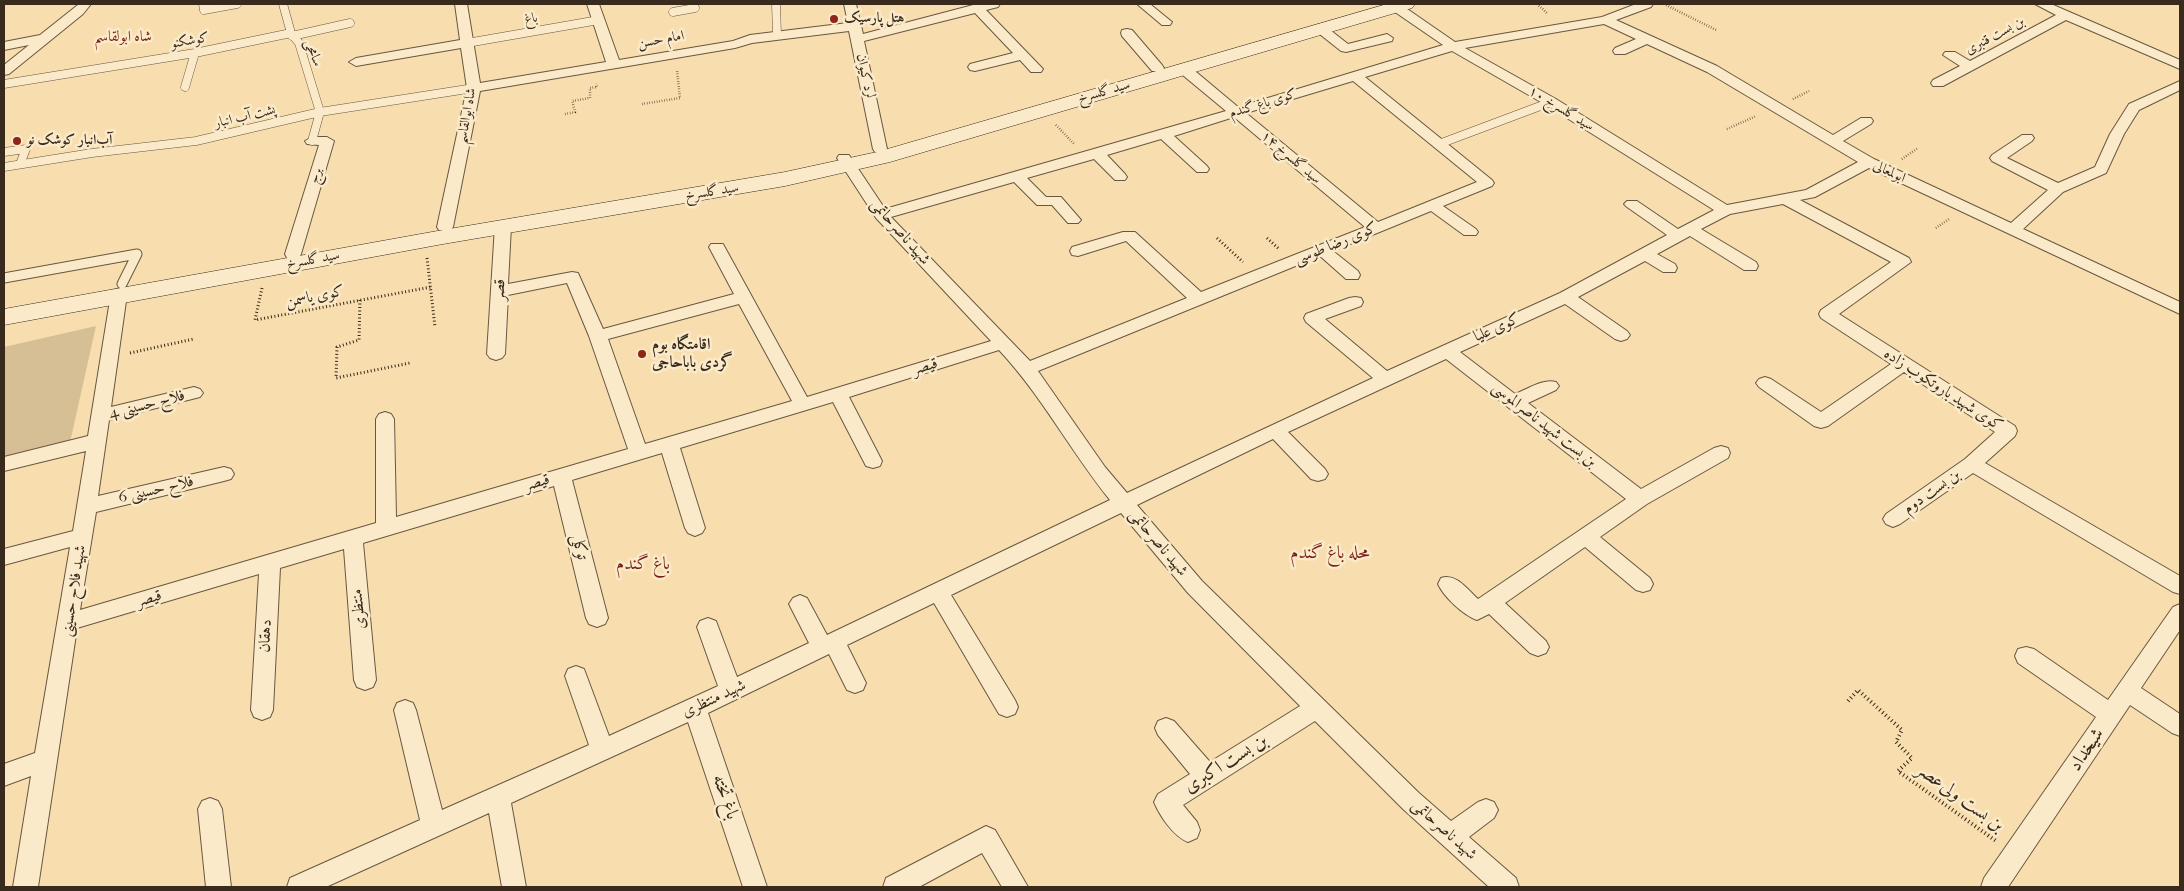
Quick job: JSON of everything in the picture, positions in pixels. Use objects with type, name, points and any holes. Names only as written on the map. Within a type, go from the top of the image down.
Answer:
[{"type":"main road","name":"سید گلسرخ","points":[[4,305],[267,268],[503,226],[785,180],[1042,110],[1321,29],[1395,5]]},
{"type":"main road","name":"سید گلسرخ","points":[[881,153],[1158,68],[1395,5]]},
{"type":"main road","name":"سید گلسرخ","points":[[4,317],[121,289],[293,254],[445,227],[846,162]]},
{"type":"street","points":[[4,70],[79,11],[85,4]]},
{"type":"street","name":"شاه ابوالقاسم","points":[[445,227],[474,88],[461,4]]},
{"type":"street","points":[[593,4],[614,65]]},
{"type":"street","name":"لرد کیوان","points":[[850,4],[881,153]]},
{"type":"street","name":"امام حسن","points":[[474,88],[777,35],[856,32],[994,4]]},
{"type":"street","name":"کوی باغ گندم","points":[[881,215],[1164,134],[1453,46],[1605,20],[1648,4]]},
{"type":"street","points":[[2041,4],[2180,65]]},
{"type":"street","points":[[1149,5],[1166,22]]},
{"type":"street","name":"سید گلسرخ ۱۰","points":[[1395,5],[1453,46],[1551,102],[1725,210]]},
{"type":"street","points":[[977,8],[1036,69]]},
{"type":"street","name":"بن بست قنبری","points":[[1938,83],[2066,15]]},
{"type":"street","name":"ابولمعالی","points":[[1605,20],[1712,69],[1869,162],[2180,309]]},
{"type":"street","points":[[1321,29],[1346,48],[1387,38]]},
{"type":"street","points":[[1127,33],[1158,68]]},
{"type":"street","points":[[4,46],[43,39]]},
{"type":"street","points":[[1620,51],[1647,39]]},
{"type":"street","points":[[356,62],[467,43]]},
{"type":"street","points":[[975,67],[1022,55]]},
{"type":"street","points":[[1950,55],[1970,66]]},
{"type":"street","name":"سید گلسرخ ۱۴","points":[[1184,69],[1376,228]]},
{"type":"street","name":"کوی رضا طوسی","points":[[1028,370],[1488,183],[1354,76]]},
{"type":"street","points":[[2012,230],[2058,189],[2101,170],[2117,134],[2134,107],[2180,85]]},
{"type":"street","points":[[1833,141],[1866,121]]},
{"type":"street","points":[[1164,134],[1202,169]]},
{"type":"street","points":[[2027,138],[1998,158],[2058,189]]},
{"type":"street","name":"برج","points":[[293,254],[327,141],[312,141]]},
{"type":"street","points":[[1092,155],[1120,177]]},
{"type":"street","name":"شهید ناصرحاتمی","points":[[846,162],[881,215],[1028,370],[1098,472],[1195,587],[1411,801],[1507,887]]},
{"type":"street","name":"کوی علیا","points":[[1125,503],[1275,430],[1566,297],[1725,210],[1810,194],[1869,162]]},
{"type":"street","points":[[1018,177],[1042,202],[1056,200],[1073,220]]},
{"type":"street","name":"کوی شهید باروتکوب زاده","points":[[1786,199],[1903,262],[1827,314],[2008,432],[1972,464]]},
{"type":"street","points":[[1632,204],[1750,266]]},
{"type":"street","points":[[1432,205],[1470,232]]},
{"type":"street","name":"قصر","points":[[496,354],[503,226]]},
{"type":"street","points":[[1078,251],[1130,234],[1198,300]]},
{"type":"street","points":[[717,247],[803,405]]},
{"type":"street","points":[[1322,250],[1352,275]]},
{"type":"street","points":[[1645,254],[1670,268]]},
{"type":"street","points":[[499,291],[572,277],[598,336],[639,453]]},
{"type":"street","name":"شهید فلاح حسینی","points":[[26,887],[44,760],[69,622],[121,289]]},
{"type":"street","points":[[598,336],[744,297]]},
{"type":"street","points":[[1566,297],[1622,335]]},
{"type":"street","points":[[1355,302],[1312,318],[1385,379]]},
{"type":"street","name":"قیصر","points":[[69,622],[803,405],[1004,343]]},
{"type":"street","name":"بن بست شهید ناصرالموسی","points":[[1447,351],[1640,499]]},
{"type":"street","points":[[1765,383],[1820,421],[1903,364]]},
{"type":"street","points":[[1514,402],[1550,386]]},
{"type":"street","name":"فلاح حسینی 4","points":[[100,416],[194,393]]},
{"type":"street","points":[[838,394],[873,461]]},
{"type":"street","points":[[384,419],[386,528]]},
{"type":"street","points":[[1275,430],[1318,474]]},
{"type":"street","points":[[4,464],[97,441]]},
{"type":"street","points":[[669,444],[695,528]]},
{"type":"street","points":[[1448,584],[1477,611],[1640,499],[1721,453]]},
{"type":"street","points":[[1972,464],[2180,586]]},
{"type":"street","name":"بن بست دوم","points":[[1892,519],[1972,464]]},
{"type":"street","name":"فلاح حسینی 6","points":[[87,506],[224,474]]},
{"type":"street","name":"توکلی","points":[[560,476],[597,618]]},
{"type":"street","name":"شهید منتظری","points":[[299,887],[695,708],[1125,503]]},
{"type":"street","points":[[4,557],[82,536]]},
{"type":"street","points":[[1586,536],[1643,584]]},
{"type":"street","name":"منتظری","points":[[353,538],[365,680]]},
{"type":"street","name":"دهقان","points":[[262,710],[270,563]]},
{"type":"street","points":[[938,592],[1007,707]]},
{"type":"street","points":[[1490,602],[1538,647]]},
{"type":"street","points":[[800,604],[855,683]]},
{"type":"street","name":"شیخداد","points":[[1993,887],[2180,614]]},
{"type":"street","points":[[708,627],[731,690]]},
{"type":"street","points":[[2026,656],[2111,714]]},
{"type":"street","points":[[576,676],[602,750]]},
{"type":"street","points":[[2127,692],[2180,726]]},
{"type":"street","name":"باغ تخته","points":[[695,708],[756,887]]},
{"type":"street","name":"بن بست اکبری","points":[[1188,830],[1166,802],[1316,708]]},
{"type":"street","points":[[405,710],[434,826]]},
{"type":"street","points":[[1166,728],[1207,776]]},
{"type":"street","points":[[4,775],[44,760]]},
{"type":"street","points":[[498,797],[514,887]]},
{"type":"street","points":[[210,808],[219,887]]},
{"type":"street","points":[[1450,836],[1486,810]]},
{"type":"street","points":[[894,887],[986,838],[1016,887]]},
{"type":"lane","points":[[204,4],[204,10],[237,4]]},
{"type":"lane","name":"سامحی","points":[[283,4],[291,34],[299,43],[320,112]]},
{"type":"lane","points":[[673,12],[695,8],[694,4]]},
{"type":"lane","points":[[776,4],[777,35]]},
{"type":"lane","name":"باغ","points":[[467,43],[598,20]]},
{"type":"lane","name":"کوشکنو","points":[[4,84],[195,53],[350,23]]},
{"type":"lane","points":[[185,87],[195,53]]},
{"type":"lane","name":"پشت آب انبار","points":[[20,164],[92,153],[196,141],[320,112],[474,88]]},
{"type":"lane","points":[[1439,144],[1551,102]]},
{"type":"lane","name":"برج","points":[[312,141],[320,112]]},
{"type":"lane","points":[[4,152],[26,149],[20,164],[4,167]]},
{"type":"lane","points":[[4,278],[138,254],[121,289]]},
{"type":"path","points":[[1664,4],[1716,30]]},
{"type":"path","points":[[642,104],[680,98],[676,54]]},
{"type":"path","points":[[565,114],[575,112],[572,101],[590,98],[590,88],[597,87],[596,68]]},
{"type":"path","points":[[1727,129],[1776,107]]},
{"type":"path","points":[[1042,110],[1092,155]]},
{"type":"path","points":[[1217,238],[1258,276]]},
{"type":"path","points":[[425,240],[436,327]]},
{"type":"path","name":"کوی یاسمن","points":[[267,268],[255,320],[431,287]]},
{"type":"path","points":[[360,300],[359,340],[337,347],[336,378],[410,363]]},
{"type":"path","points":[[110,358],[194,339]]},
{"type":"path","name":"بن بست ولی‌عصر","points":[[1848,701],[1858,690],[1902,730],[1896,742],[1912,758],[1898,771],[2015,855]]},
{"type":"shaded area","points":[[96,326],[69,447],[4,463],[4,347]]},
{"type":"place","name":"هتل پارسیک","points":[[834,19]]},
{"type":"place","name":"آب‌انبار کوشک نو","points":[[17,141]]},
{"type":"place","name":"اقامتگاه بوم گردی باباحاجی","points":[[642,354]]},
{"type":"district","name":"شاه ابولقاسم","points":[[123,37]]},
{"type":"district","name":"محله باغ گندم","points":[[1330,554]]},
{"type":"district","name":"باغ گندم","points":[[643,565]]}]
